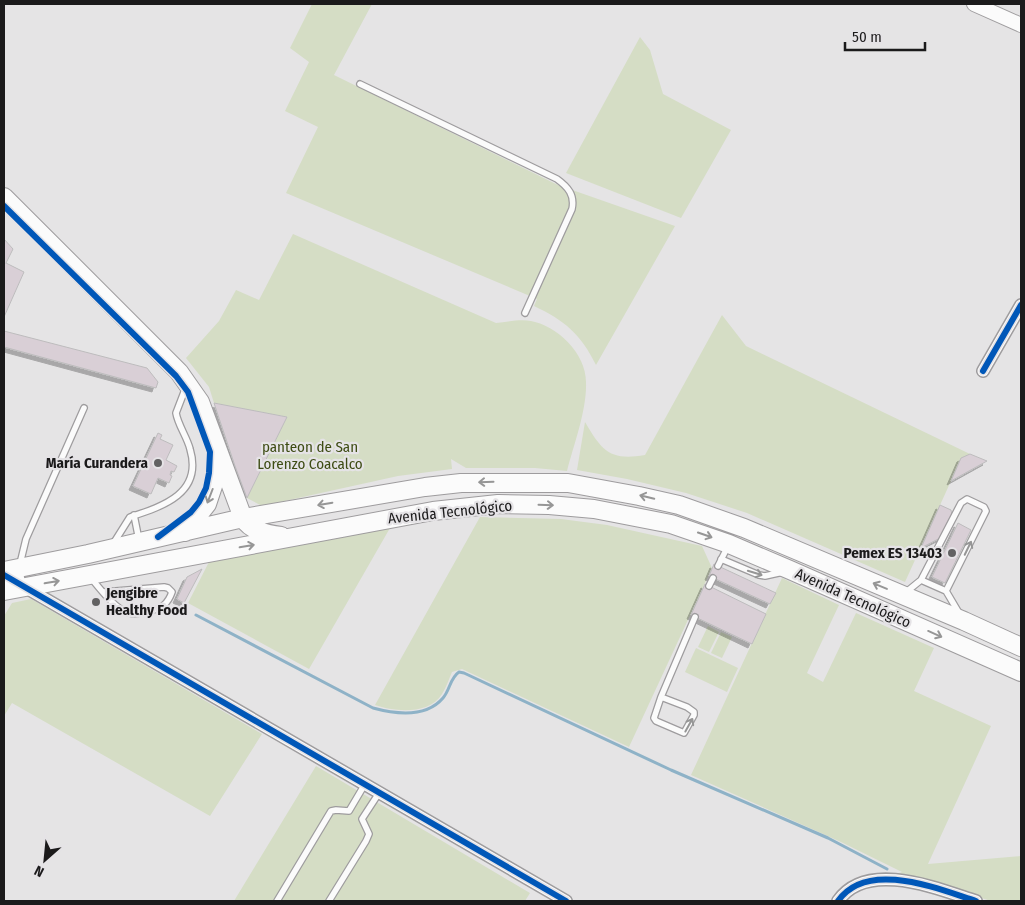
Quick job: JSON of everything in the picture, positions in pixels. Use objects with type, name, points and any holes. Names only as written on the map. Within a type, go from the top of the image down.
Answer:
[{"type":"main road","points":[[4,197],[170,362],[188,383],[200,402],[243,518],[249,526],[262,533],[289,538]]},
{"type":"main road","points":[[185,532],[207,504],[215,480],[218,453]]},
{"type":"main road","name":"Avenida Tecnológico","points":[[9,572],[243,518],[425,487],[461,483],[568,482],[640,496],[712,516],[964,621],[1021,647]]},
{"type":"main road","name":"Avenida Tecnológico","points":[[4,591],[433,510],[498,504],[549,505],[594,509],[672,524],[725,551],[790,570],[1021,672]]},
{"type":"main road","points":[[199,554],[222,542],[243,518]]},
{"type":"street","points":[[974,4],[1021,25]]},
{"type":"street","points":[[983,371],[1021,305]]},
{"type":"street","points":[[9,572],[23,587],[566,901]]},
{"type":"street","points":[[838,901],[846,891],[856,885],[868,881],[887,880],[923,885],[976,901]]},
{"type":"lane","points":[[360,84],[557,179],[570,191],[573,198],[572,209],[525,313]]},
{"type":"lane","points":[[110,549],[129,518],[156,509],[172,500],[189,483],[192,473],[191,450],[176,413],[188,383]]},
{"type":"lane","points":[[23,587],[9,572],[26,540],[84,408]]},
{"type":"lane","points":[[902,595],[922,580],[961,503],[967,499],[984,507],[986,511],[946,592]]},
{"type":"lane","points":[[134,516],[140,542]]},
{"type":"lane","points":[[718,566],[725,551]]},
{"type":"lane","points":[[88,575],[119,608],[130,614],[159,609],[165,604],[172,592],[164,587],[104,592]]},
{"type":"lane","points":[[709,586],[713,578]]},
{"type":"lane","points":[[922,580],[946,592],[964,621]]},
{"type":"lane","points":[[661,697],[687,707],[694,712],[684,733],[655,720],[661,697],[695,617]]},
{"type":"lane","points":[[276,901],[331,811],[349,811],[365,784]]},
{"type":"lane","points":[[329,901],[366,841],[369,834],[362,820],[378,793]]},
{"type":"green space","points":[[312,4],[372,4],[334,75],[558,185],[675,226],[596,365],[578,336],[571,329],[534,306],[537,299],[286,193],[318,127],[285,111],[309,62],[290,48]]},
{"type":"green space","points":[[640,37],[650,50],[663,94],[731,130],[681,218],[566,173]]},
{"type":"green space","name":"panteon de San Lorenzo Coacalco","points":[[293,234],[496,323],[518,320],[531,321],[541,324],[560,335],[568,342],[581,361],[585,371],[586,382],[582,415],[567,471],[535,468],[466,468],[451,459],[452,469],[398,476],[262,506],[247,498],[287,417],[214,403],[209,387],[186,358],[219,321],[236,290],[259,300]]},
{"type":"green space","points":[[722,315],[746,346],[970,454],[961,459],[905,582],[747,513],[686,493],[627,479],[577,470],[585,422],[602,447],[608,452],[623,456],[645,455]]},
{"type":"green space","points":[[480,517],[561,519],[607,525],[702,546],[712,568],[629,747],[462,669],[452,672],[442,694],[429,706],[420,709],[402,710],[375,705]]},
{"type":"green space","points":[[390,528],[309,669],[188,603],[209,562]]},
{"type":"green space","points":[[782,578],[839,605],[807,673],[823,682],[856,613],[934,648],[914,691],[991,726],[928,864],[1021,856],[1021,901],[991,901],[896,874],[902,872],[841,842],[691,775]]},
{"type":"green space","points":[[31,599],[262,734],[210,816],[12,703],[4,716],[4,616],[12,603]]},
{"type":"green space","points":[[708,626],[719,632],[709,652],[698,647]]},
{"type":"green space","points":[[721,632],[732,637],[722,658],[711,653]]},
{"type":"green space","points":[[696,648],[738,668],[727,692],[685,672]]},
{"type":"green space","points":[[316,766],[530,893],[525,901],[234,901]]},
{"type":"building","points":[[4,239],[13,249],[6,263],[24,272],[4,317],[5,263]]},
{"type":"building","points":[[4,331],[147,368],[158,382],[156,388],[4,347]]},
{"type":"building","points":[[214,403],[287,417],[247,498],[235,466]]},
{"type":"building","name":"María Curandera","points":[[158,433],[162,435],[160,439],[173,445],[166,460],[177,466],[174,472],[171,471],[170,475],[172,476],[169,483],[158,478],[151,494],[133,486]]},
{"type":"building","points":[[970,454],[987,461],[951,481],[961,458]]},
{"type":"building","points":[[940,505],[951,510],[952,515],[942,537],[921,548]]},
{"type":"building","name":"Pemex ES 13403","points":[[958,523],[971,530],[945,583],[932,577]]},
{"type":"building","points":[[714,564],[776,593],[770,604],[709,576]]},
{"type":"building","points":[[202,569],[184,603],[177,599],[187,577]]},
{"type":"building","points":[[705,584],[766,614],[752,644],[691,615]]},
{"type":"waterway","points":[[196,615],[373,708],[382,710],[410,713],[428,709],[443,698],[456,675],[459,672],[464,673],[671,770],[828,838],[887,869]]},
{"type":"cycle path","points":[[4,206],[176,376],[188,392],[210,452],[206,488],[191,512],[158,537]]},
{"type":"cycle path","points":[[983,371],[1021,305]]},
{"type":"cycle path","points":[[4,575],[566,901]]},
{"type":"cycle path","points":[[838,901],[851,888],[866,882],[884,879],[923,885],[976,901]]},
{"type":"place","name":"María Curandera","points":[[158,463]]},
{"type":"place","name":"Pemex ES 13403","points":[[952,553]]},
{"type":"place","name":"Jengibre Healthy Food","points":[[96,602]]}]
